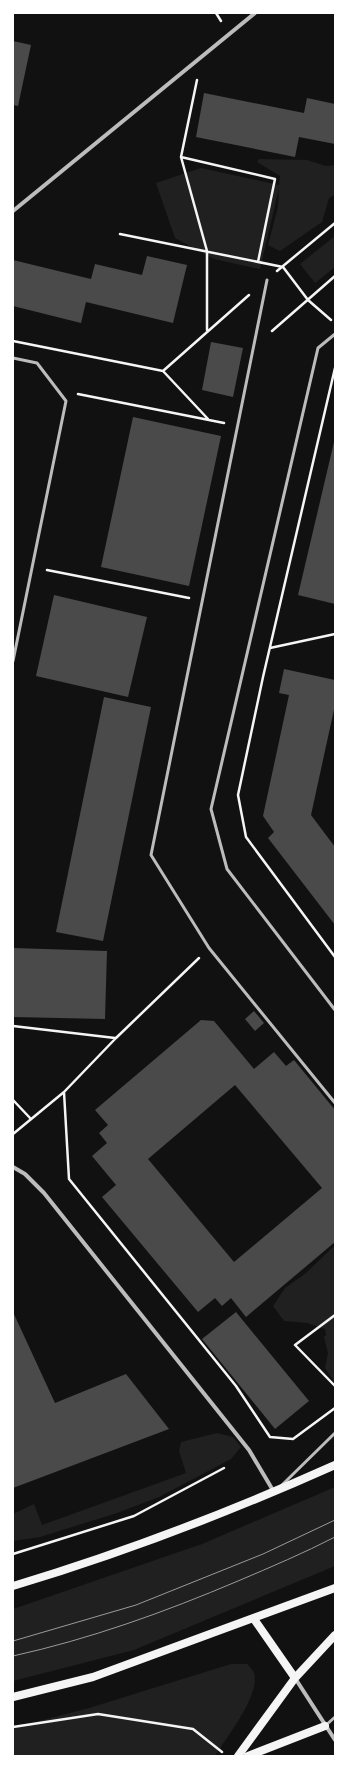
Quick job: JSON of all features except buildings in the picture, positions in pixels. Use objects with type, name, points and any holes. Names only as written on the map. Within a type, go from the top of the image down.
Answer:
[{"type":"main road","points":[[13,1586],[89,1563],[274,1492],[335,1465]]},
{"type":"main road","points":[[13,1697],[93,1677],[335,1588]]},
{"type":"main road","points":[[254,1619],[295,1678]]},
{"type":"main road","points":[[238,1756],[295,1678],[335,1635]]},
{"type":"main road","points":[[248,1756],[325,1726]]},
{"type":"street","points":[[13,211],[255,13]]},
{"type":"street","points":[[13,1167],[25,1174],[49,1200],[249,1450],[274,1492]]},
{"type":"street","points":[[295,1678],[335,1740]]},
{"type":"lane","points":[[267,280],[151,855],[209,948],[335,1102]]},
{"type":"lane","points":[[335,334],[318,348],[211,809],[227,869],[335,1010]]},
{"type":"lane","points":[[13,358],[36,363],[66,401],[13,661]]},
{"type":"lane","points":[[274,1492],[335,1433]]},
{"type":"lane","points":[[325,1726],[335,1717]]},
{"type":"path","points":[[201,57],[181,157],[207,251],[208,330]]},
{"type":"path","points":[[181,157],[276,179],[258,262]]},
{"type":"path","points":[[163,371],[208,330],[335,223]]},
{"type":"path","points":[[120,234],[282,267],[308,300],[335,324]]},
{"type":"path","points":[[253,348],[335,276]]},
{"type":"path","points":[[13,340],[163,371],[208,420]]},
{"type":"path","points":[[335,368],[270,648],[238,795],[246,837],[335,957]]},
{"type":"path","points":[[58,390],[238,426]]},
{"type":"path","points":[[32,567],[202,600]]},
{"type":"path","points":[[270,648],[335,634]]},
{"type":"path","points":[[13,1134],[64,1092],[116,1038],[187,970]]},
{"type":"path","points":[[13,1026],[116,1038]]},
{"type":"path","points":[[64,1092],[69,1179],[236,1386],[270,1437],[293,1439],[335,1408]]},
{"type":"path","points":[[13,1100],[31,1119]]},
{"type":"path","points":[[335,1315],[295,1345],[335,1386]]},
{"type":"path","points":[[13,1554],[134,1516],[224,1468]]},
{"type":"path","points":[[13,1727],[98,1714],[193,1729],[224,1754]]},
{"type":"shaded area","points":[[259,159],[307,160],[326,166],[335,165],[335,195],[329,198],[322,222],[280,251],[268,245],[278,207],[279,188],[260,269],[214,259],[175,238],[156,183],[201,168],[279,185],[280,176],[257,162]]},
{"type":"shaded area","points":[[335,236],[335,267],[315,283],[300,264]]},
{"type":"shaded area","points":[[335,1245],[335,1383],[325,1368],[328,1353],[324,1337],[326,1335],[325,1329],[307,1323],[284,1321],[273,1306],[285,1288],[306,1273]]},
{"type":"shaded area","points":[[217,1433],[233,1437],[241,1447],[231,1459],[159,1497],[117,1513],[40,1537],[13,1541],[13,1515],[15,1513],[34,1504],[42,1525],[186,1473],[179,1451],[181,1442]]},
{"type":"shaded area","points":[[335,1487],[335,1566],[134,1650],[13,1681],[13,1609],[202,1544]]},
{"type":"shaded area","points":[[231,1664],[247,1664],[254,1673],[255,1682],[248,1704],[215,1756],[13,1756],[13,1728],[89,1708]]},
{"type":"tram line","points":[[13,1641],[136,1605],[263,1554],[335,1520]]},
{"type":"tram line","points":[[13,1656],[99,1633],[155,1614],[250,1576],[335,1537]]}]
